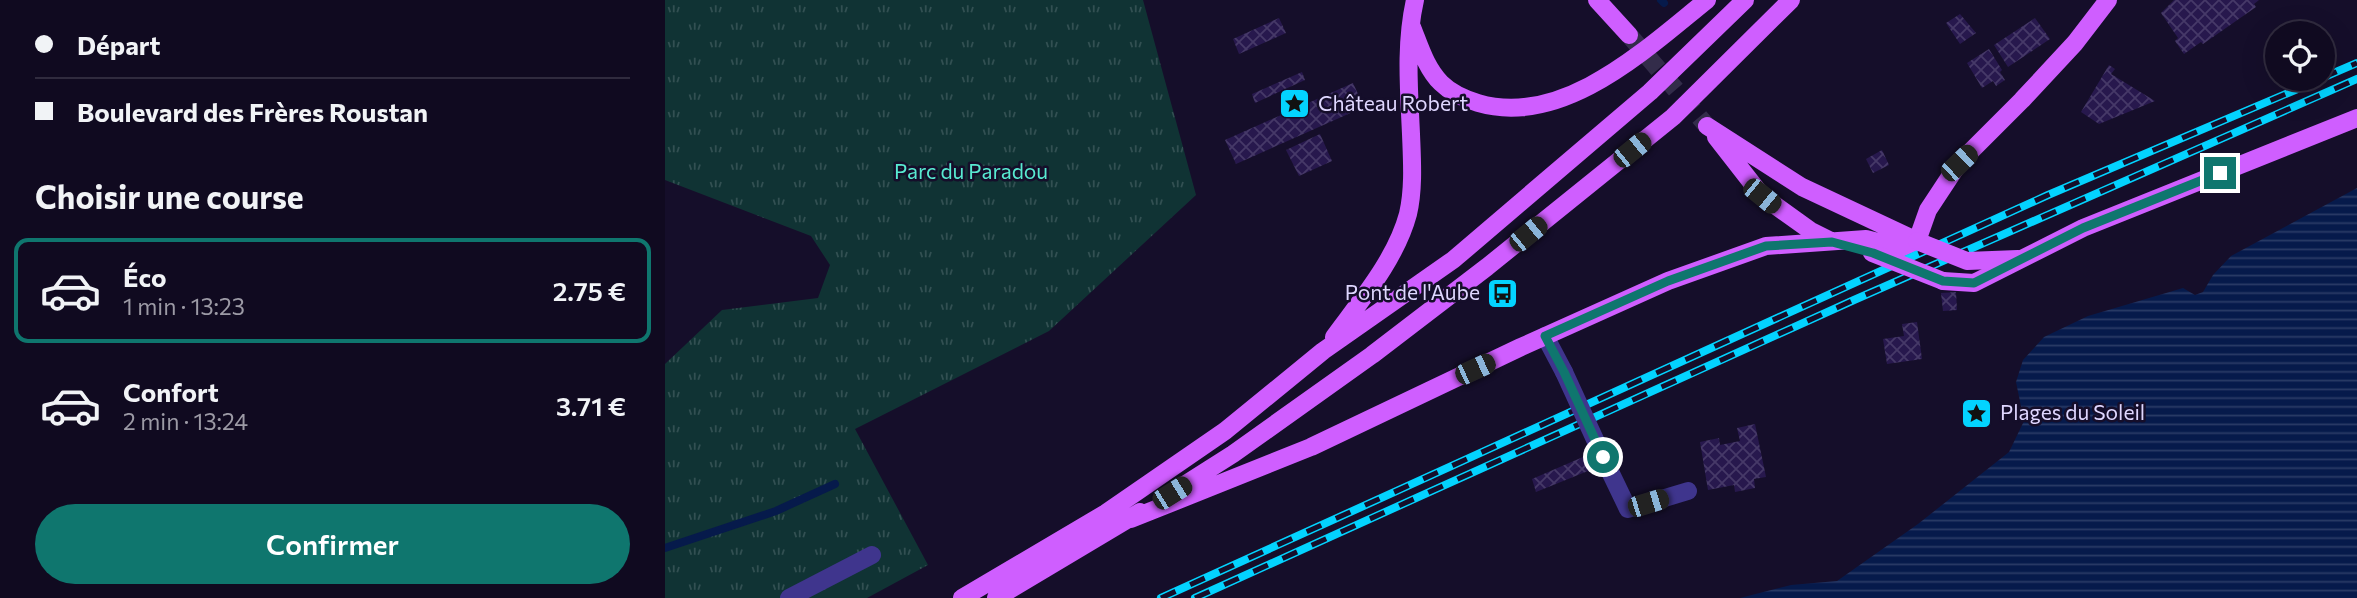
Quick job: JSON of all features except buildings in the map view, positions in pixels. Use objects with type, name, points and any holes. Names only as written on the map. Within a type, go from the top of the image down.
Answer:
[{"type":"main road","points":[[1323,351],[1381,270],[1397,243],[1408,213],[1412,182],[1408,77],[1410,23],[1416,0]]},
{"type":"main road","points":[[1597,0],[1629,35]]},
{"type":"main road","points":[[1410,23],[1429,68],[1443,85],[1464,99],[1487,106],[1538,106],[1560,99],[1619,68],[1707,0]]},
{"type":"main road","points":[[962,598],[1106,513],[1225,431],[1323,351],[1453,260],[1650,92],[1745,0]]},
{"type":"main road","points":[[996,598],[1131,519],[1244,447],[1372,355],[1487,267],[1673,117],[1791,0]]},
{"type":"main road","points":[[1131,519],[1311,447],[1668,281],[1766,246],[1866,239],[1901,248],[1917,241],[1928,210],[1959,163],[2075,43],[2104,2]]},
{"type":"main road","points":[[2018,259],[1967,261],[1917,241],[1802,187],[1707,126],[1762,196],[1811,231],[1832,242],[1873,253],[1943,281],[1974,283],[2083,228],[2357,118]]},
{"type":"street","points":[[1545,336],[1628,509],[1688,491]]},
{"type":"street","points":[[789,598],[872,555]]},
{"type":"green space","name":"Parc du Paradou","points":[[665,0],[1143,0],[1196,195],[1049,331],[855,429],[928,565],[867,598],[665,598],[665,364],[722,310],[818,298],[830,265],[811,236],[665,180]]},
{"type":"water","points":[[2357,188],[2357,598],[1740,598],[1791,585],[1837,581],[1918,524],[2009,452],[2024,421],[2016,382],[2023,360],[2044,337],[2088,316],[2183,288],[2195,295],[2203,292],[2213,275],[2231,256]]},
{"type":"waterway","points":[[1661,0],[1664,3]]},
{"type":"waterway","points":[[665,548],[776,511],[835,484]]},
{"type":"tunnel","points":[[1629,35],[1707,126]]},
{"type":"railway","points":[[2335,72],[2357,63]]},
{"type":"railway","points":[[1195,598],[1854,300],[2357,79]]},
{"type":"railway","points":[[1161,598],[2048,195],[2293,91]]},
{"type":"place","name":"Château Robert","points":[[1295,104]]},
{"type":"place","name":"Pont de l'Aube","points":[[1503,293]]},
{"type":"place","name":"Plages du Soleil","points":[[1977,413]]},
{"type":"route","points":[[1603,457],[1545,336],[1668,281],[1766,246],[1781,244],[1832,242],[1873,253],[1943,281],[1974,283],[2083,228],[2220,173]]}]
